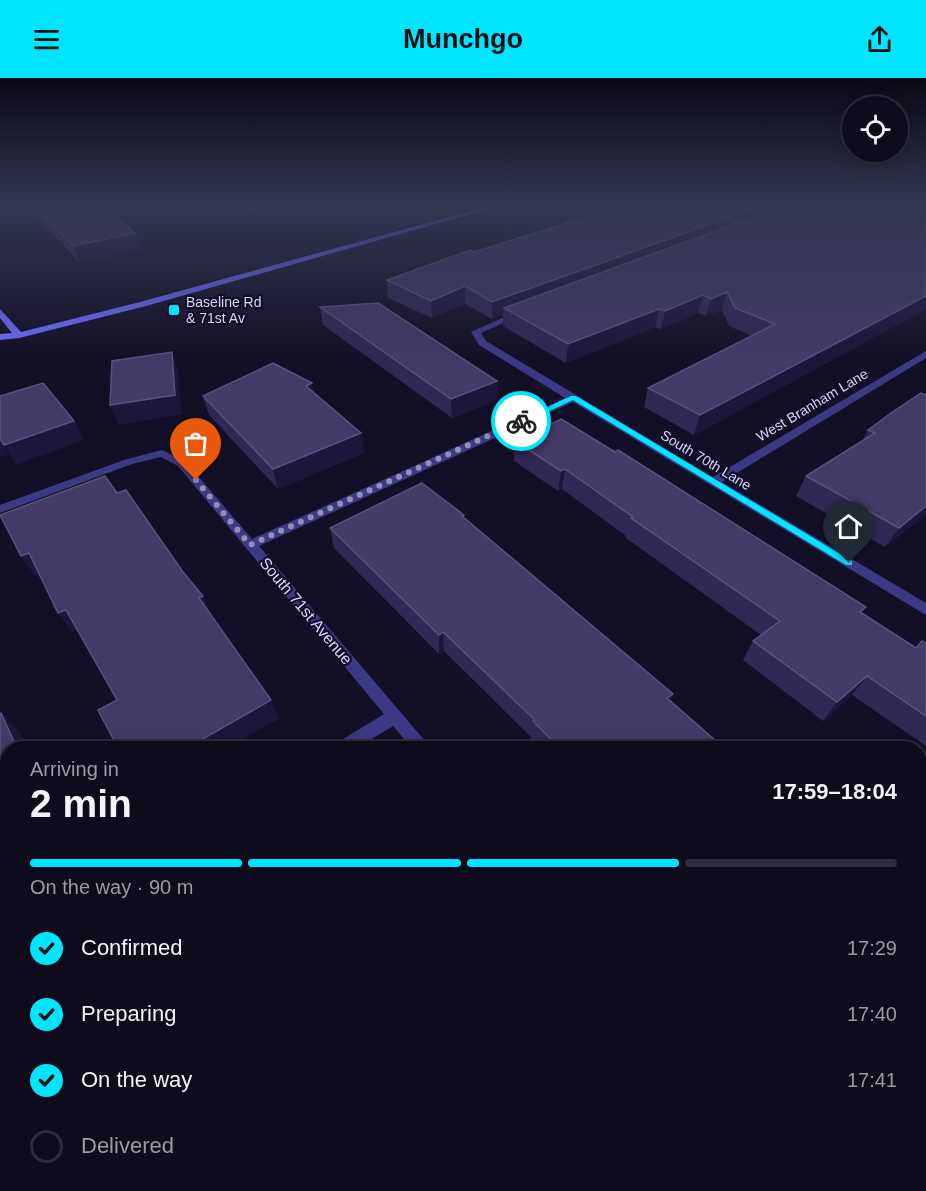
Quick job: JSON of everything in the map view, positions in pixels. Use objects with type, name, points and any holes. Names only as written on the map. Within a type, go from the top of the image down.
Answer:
[{"type":"main road","points":[[0,345],[19,336],[316,256]]},
{"type":"main road","points":[[0,312],[19,336]]},
{"type":"main road","points":[[0,337],[19,336]]},
{"type":"street","name":"South 70th Lane","points":[[527,310],[476,332],[482,343],[926,610]]},
{"type":"street","name":"West Branham Lane","points":[[713,482],[926,354]]},
{"type":"street","points":[[250,545],[573,398]]},
{"type":"street","name":"South 71st Avenue","points":[[0,509],[128,462],[162,453],[182,464],[416,741]]},
{"type":"street","points":[[354,741],[394,716]]},
{"type":"building","points":[[454,256],[621,256],[492,302],[465,286],[431,301],[387,280]]},
{"type":"building","points":[[647,256],[926,256],[926,296],[700,415],[648,388],[775,324],[735,308],[727,292],[711,299],[703,295],[665,311],[659,309],[568,344],[504,308]]},
{"type":"building","points":[[378,303],[497,381],[451,399],[320,307]]},
{"type":"building","points":[[172,352],[175,395],[110,405],[112,361]]},
{"type":"building","points":[[273,363],[312,383],[306,386],[361,433],[273,469],[203,396]]},
{"type":"building","points":[[43,383],[74,421],[4,445],[0,439],[0,396]]},
{"type":"building","points":[[921,393],[926,394],[926,506],[899,528],[806,476],[875,433],[868,430]]},
{"type":"building","points":[[561,419],[615,452],[618,450],[866,607],[860,612],[916,648],[922,641],[926,643],[926,716],[867,676],[837,702],[753,641],[780,621],[631,518],[633,517],[565,469],[561,471],[515,441]]},
{"type":"building","points":[[105,476],[117,493],[126,490],[183,572],[203,596],[199,598],[271,700],[199,741],[114,741],[98,710],[117,700],[66,610],[58,613],[29,553],[21,556],[0,515]]},
{"type":"building","points":[[422,483],[464,515],[462,516],[673,694],[667,698],[716,741],[552,741],[533,721],[535,720],[443,632],[439,635],[330,528]]},
{"type":"building","points":[[1,713],[14,741],[0,741]]},
{"type":"way so far","points":[[196,480],[250,545],[521,421]]},
{"type":"place","name":"Baseline Rd & 71st Av","points":[[174,310]]},
{"type":"route","points":[[521,421],[573,398],[849,563]]}]
